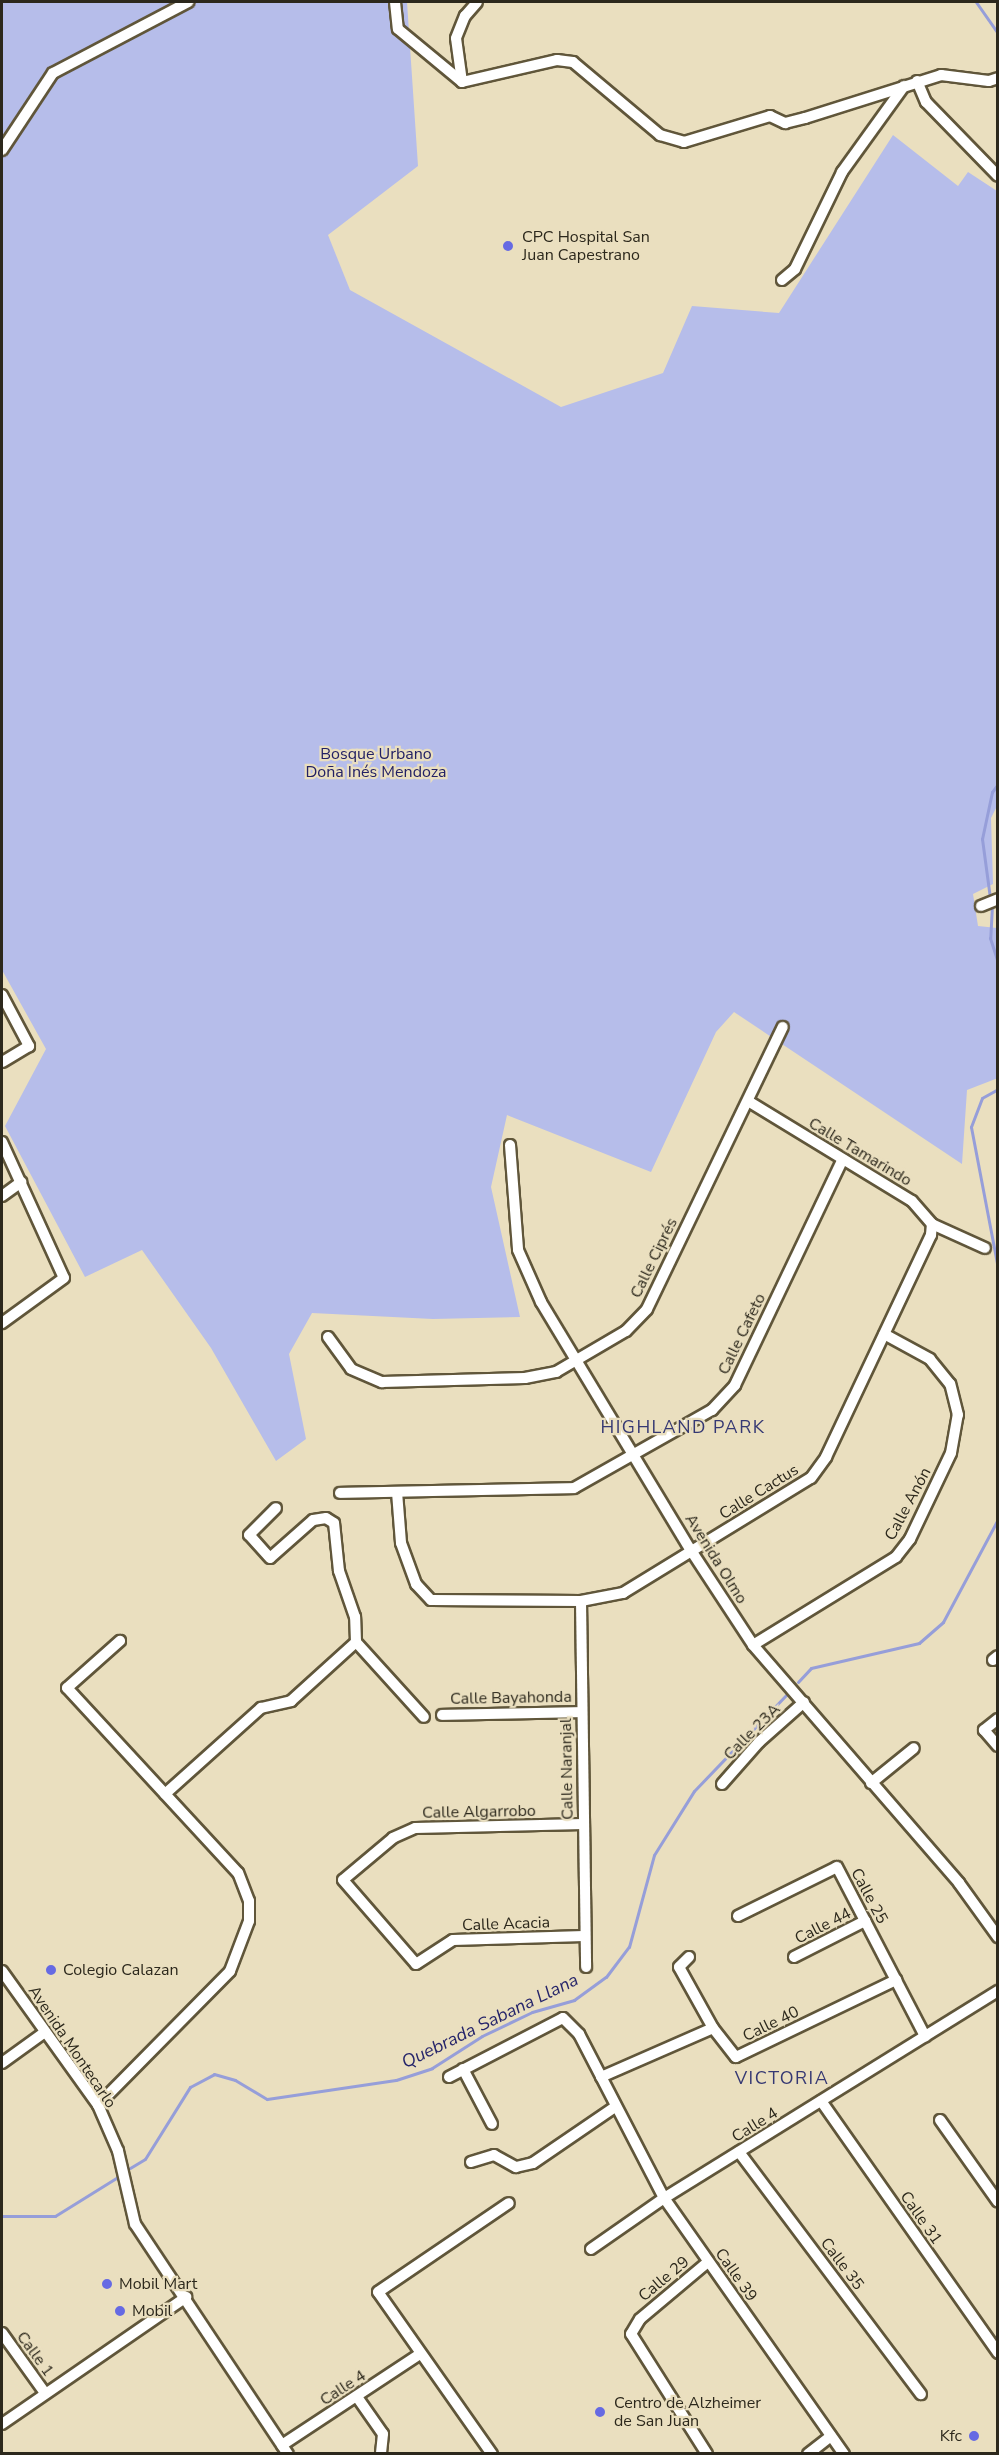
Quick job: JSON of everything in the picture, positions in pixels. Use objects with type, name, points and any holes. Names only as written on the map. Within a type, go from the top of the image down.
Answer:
[{"type":"street","points":[[2,150],[53,73],[188,2]]},
{"type":"street","points":[[395,2],[398,29],[462,82]]},
{"type":"street","points":[[462,82],[456,38],[465,16],[477,2]]},
{"type":"street","points":[[462,82],[557,60],[573,62],[660,135],[684,142],[770,116],[785,123],[805,118],[941,75],[989,81],[998,78]]},
{"type":"street","points":[[917,81],[926,102],[998,176]]},
{"type":"street","points":[[782,280],[795,269],[842,172],[904,86]]},
{"type":"street","points":[[981,906],[998,898]]},
{"type":"street","points":[[2,995],[29,1046],[2,1062]]},
{"type":"street","name":"Calle Ciprés","points":[[328,1337],[351,1369],[382,1382],[525,1378],[556,1372],[626,1331],[646,1309],[783,1027]]},
{"type":"street","name":"Calle Tamarindo","points":[[747,1101],[912,1201],[932,1224],[986,1248]]},
{"type":"street","points":[[2,1142],[64,1278],[2,1323]]},
{"type":"street","name":"Avenida Olmo","points":[[510,1145],[518,1250],[541,1302],[692,1552],[753,1646],[804,1702],[958,1883],[998,1937]]},
{"type":"street","name":"Calle Cafeto","points":[[340,1493],[574,1488],[712,1410],[735,1385],[843,1159]]},
{"type":"street","points":[[2,1196],[21,1182]]},
{"type":"street","name":"Calle Cactus","points":[[398,1492],[401,1543],[417,1584],[431,1600],[581,1601],[623,1593],[811,1478],[826,1457],[931,1235],[932,1224]]},
{"type":"street","name":"Calle Anón","points":[[753,1646],[896,1557],[910,1539],[951,1453],[958,1415],[950,1384],[930,1359],[884,1334]]},
{"type":"street","points":[[276,1508],[249,1535],[270,1558],[313,1520],[326,1518],[334,1523],[339,1571],[355,1617],[356,1642],[424,1718]]},
{"type":"street","name":"Calle Naranjal","points":[[581,1601],[586,1967]]},
{"type":"street","points":[[98,2105],[230,1971],[249,1930],[249,1901],[238,1873],[67,1688],[120,1641]]},
{"type":"street","points":[[165,1794],[261,1708],[291,1701],[356,1642]]},
{"type":"street","name":"Calle 23A","points":[[722,1784],[759,1742],[804,1702]]},
{"type":"street","name":"Calle Bayahonda","points":[[442,1715],[581,1712]]},
{"type":"street","points":[[998,1719],[984,1730],[998,1746]]},
{"type":"street","points":[[871,1783],[914,1748]]},
{"type":"street","name":"Calle Algarrobo","points":[[353,1871],[393,1838],[415,1828],[583,1824]]},
{"type":"street","name":"Calle 25","points":[[738,1916],[837,1867],[925,2036]]},
{"type":"street","name":"Calle Acacia","points":[[353,1871],[343,1880],[416,1964],[453,1940],[584,1936]]},
{"type":"street","name":"Calle 44","points":[[794,1957],[865,1921]]},
{"type":"street","name":"Calle 40","points":[[689,1957],[680,1967],[713,2028],[736,2058],[896,1980]]},
{"type":"street","name":"Avenida Montecarlo","points":[[2,1971],[98,2105],[118,2151],[135,2224],[186,2297],[285,2449]]},
{"type":"street","name":"Calle 4","points":[[591,2249],[664,2198],[998,1991]]},
{"type":"street","name":"Calle 39","points":[[448,2077],[563,2018],[579,2034],[664,2198],[844,2454]]},
{"type":"street","points":[[601,2078],[713,2028]]},
{"type":"street","points":[[2,2063],[45,2032]]},
{"type":"street","points":[[463,2069],[492,2124]]},
{"type":"street","name":"Calle 31","points":[[821,2101],[998,2353]]},
{"type":"street","points":[[471,2162],[494,2155],[516,2167],[533,2163],[615,2107]]},
{"type":"street","points":[[939,2120],[998,2202]]},
{"type":"street","name":"Calle 35","points":[[739,2152],[921,2394]]},
{"type":"street","points":[[492,2454],[378,2292],[509,2203]]},
{"type":"street","name":"Calle 29","points":[[707,2454],[631,2334],[640,2319],[708,2262]]},
{"type":"street","points":[[2,2424],[186,2297]]},
{"type":"street","name":"Calle 1","points":[[2,2333],[45,2393]]},
{"type":"street","name":"Calle 4","points":[[285,2449],[420,2354]]},
{"type":"street","points":[[357,2397],[383,2434],[381,2454]]},
{"type":"street","points":[[808,2454],[831,2436]]},
{"type":"green space","name":"Bosque Urbano Doña Inés Mendoza","points":[[2,2],[407,2],[418,166],[328,235],[350,290],[561,407],[663,373],[692,306],[779,313],[893,135],[958,186],[968,172],[997,191],[998,804],[991,818],[993,884],[973,894],[978,926],[997,928],[998,1078],[967,1090],[962,1164],[734,1012],[716,1032],[651,1172],[507,1115],[491,1187],[520,1317],[433,1319],[312,1313],[289,1354],[306,1439],[276,1461],[211,1348],[142,1250],[85,1277],[5,1126],[46,1049],[2,970]]},
{"type":"waterway","name":"Quebrada Sabana Llana","points":[[976,2],[998,33]]},
{"type":"waterway","name":"Quebrada Sabana Llana","points":[[990,898],[982,839],[992,792],[998,784]]},
{"type":"waterway","name":"Quebrada Sabana Llana","points":[[992,905],[990,938],[998,962]]},
{"type":"waterway","name":"Quebrada Sabana Llana","points":[[998,1089],[982,1098],[971,1127],[998,1268]]},
{"type":"waterway","name":"Quebrada Sabana Llana","points":[[798,1682],[811,1668],[919,1643],[943,1622],[998,1519]]},
{"type":"waterway","name":"Quebrada Sabana Llana","points":[[130,2168],[145,2159],[190,2087],[214,2074],[235,2080],[267,2099],[396,2080],[432,2068],[482,2036],[532,2012],[574,2000],[606,1977],[629,1947],[654,1855],[694,1791],[786,1695]]},
{"type":"waterway","name":"Quebrada Sabana Llana","points":[[2,2216],[55,2216],[116,2178]]},
{"type":"place","name":"CPC Hospital San Juan Capestrano","points":[[508,246]]},
{"type":"place","name":"Colegio Calazan","points":[[51,1970]]},
{"type":"place","name":"Mobil Mart","points":[[107,2284]]},
{"type":"place","name":"Mobil","points":[[120,2311]]},
{"type":"place","name":"Centro de Alzheimer de San Juan","points":[[600,2412]]},
{"type":"place","name":"Kfc","points":[[974,2436]]},
{"type":"district","name":"HIGHLAND PARK","points":[[683,1427]]},
{"type":"district","name":"VICTORIA","points":[[782,2078]]}]
